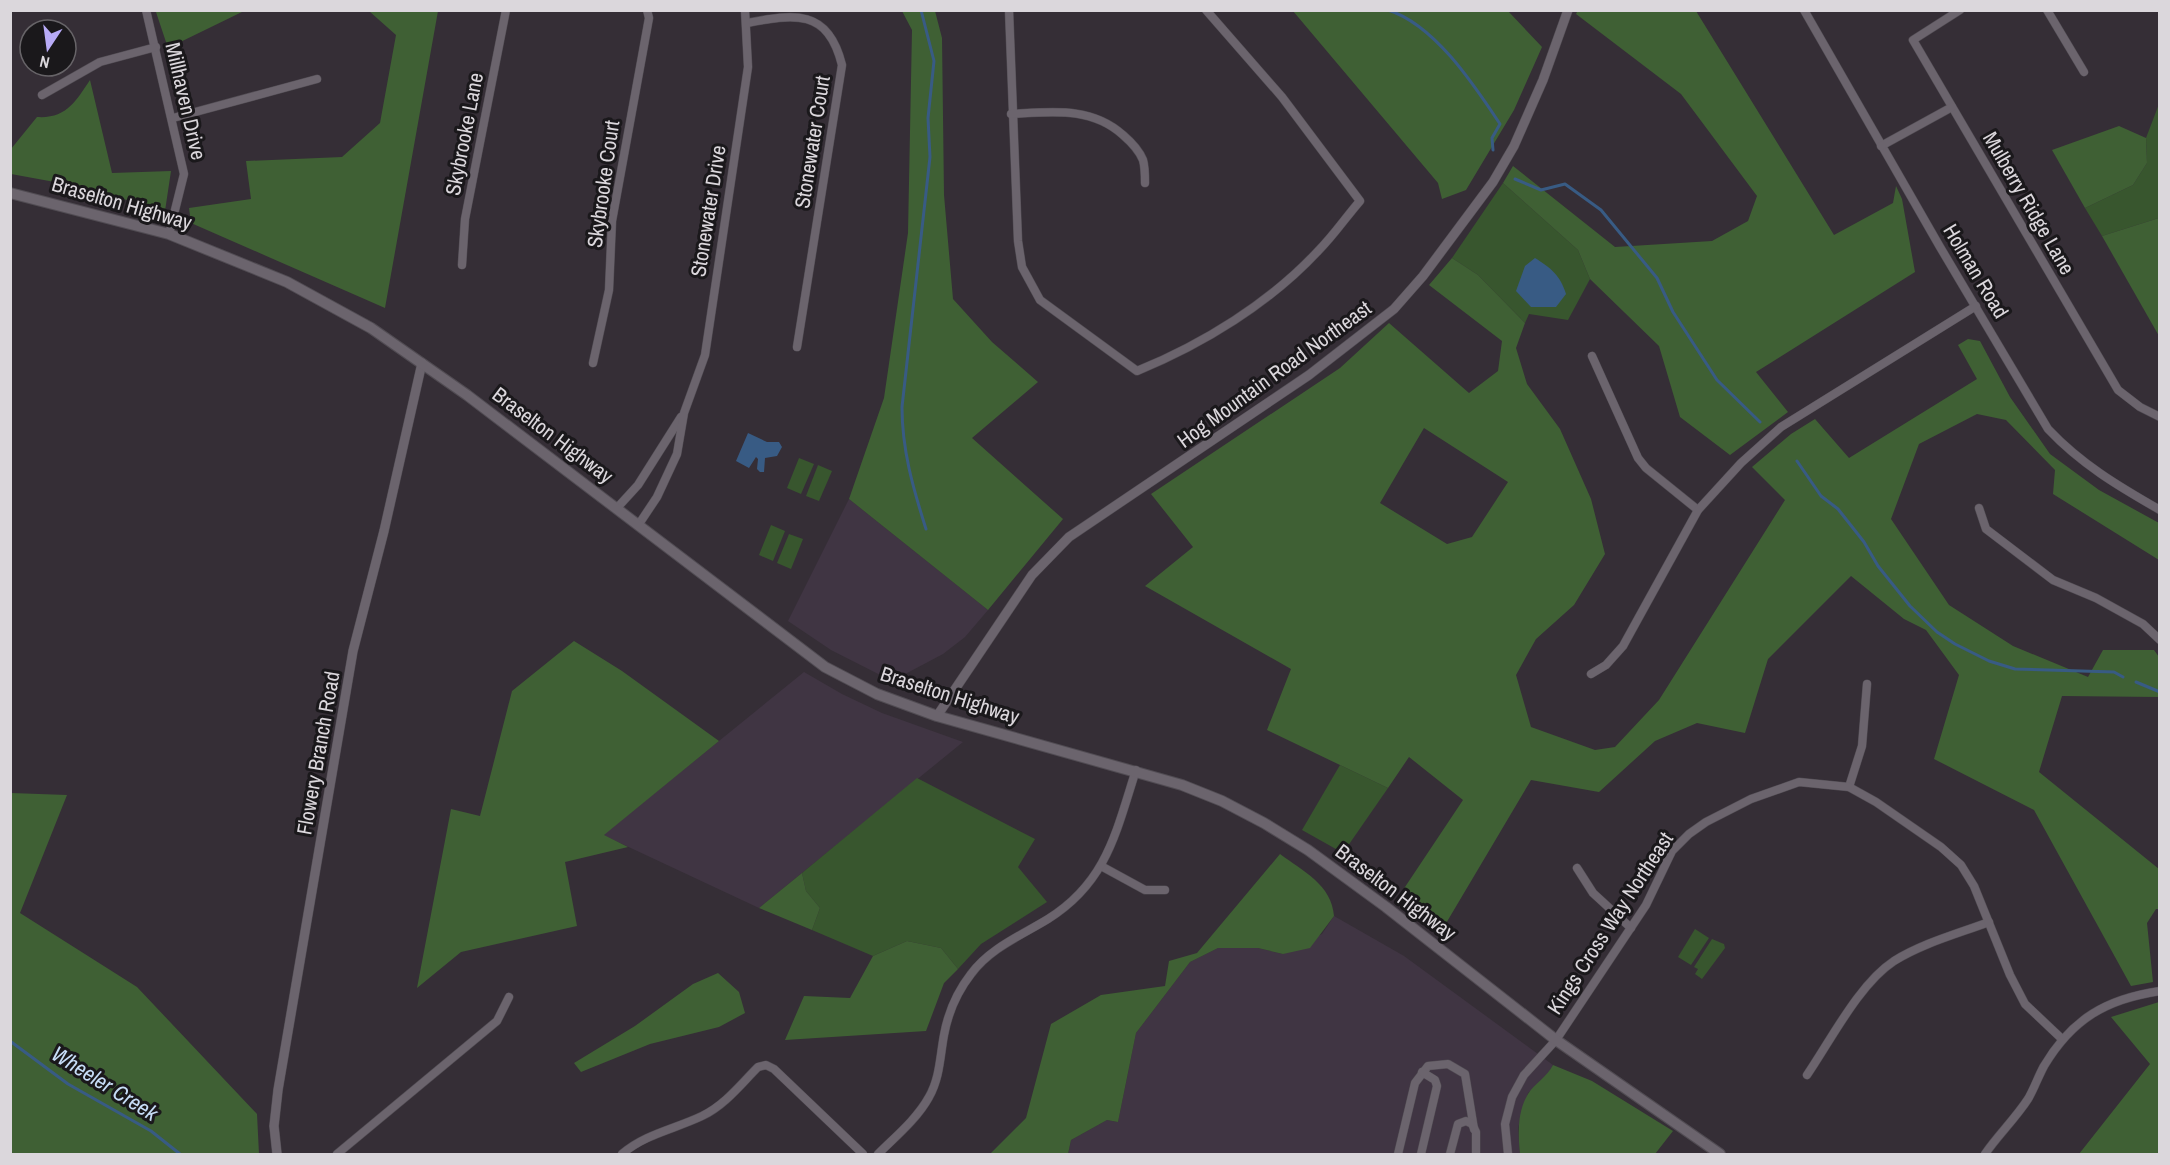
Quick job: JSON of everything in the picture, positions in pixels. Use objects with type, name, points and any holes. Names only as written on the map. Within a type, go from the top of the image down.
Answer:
[{"type":"main road","name":"Braselton Highway","points":[[10,193],[169,234],[255,267],[315,295],[422,363],[639,524],[825,667],[877,694],[937,716],[1136,771],[1222,801],[1264,823],[1308,850],[1424,936],[1556,1040],[1720,1155]]},
{"type":"street","name":"Millhaven Drive","points":[[146,10],[173,118],[184,174],[169,234]]},
{"type":"street","name":"Skybrooke Lane","points":[[462,265],[465,219],[506,10]]},
{"type":"street","name":"Skybrooke Court","points":[[592,363],[609,290],[612,221],[650,18],[647,10]]},
{"type":"street","name":"Stonewater Drive","points":[[639,524],[657,497],[677,454],[684,413],[705,355],[748,67],[745,10]]},
{"type":"street","points":[[1009,10],[1011,114],[1018,241],[1022,267],[1040,300],[1137,371],[1177,355],[1231,322],[1287,280],[1319,250],[1360,201],[1282,97],[1206,10]]},
{"type":"street","name":"Hog Mountain Road Northeast","points":[[937,716],[1032,576],[1069,537],[1309,375],[1394,309],[1424,276],[1493,182],[1514,146],[1543,80],[1568,10]]},
{"type":"street","name":"Holman Road","points":[[1804,10],[1881,146],[2048,429],[2070,453],[2105,479],[2160,510]]},
{"type":"street","name":"Mulberry Ridge Lane","points":[[1960,10],[1912,40],[2118,390],[2140,407],[2160,417]]},
{"type":"street","points":[[2047,10],[2084,72]]},
{"type":"street","name":"Stonewater Court","points":[[747,23],[790,15],[806,19],[828,31],[837,43],[842,65],[797,347]]},
{"type":"street","points":[[42,95],[100,62],[156,47]]},
{"type":"street","points":[[173,118],[317,79]]},
{"type":"street","points":[[1881,146],[1952,107]]},
{"type":"street","points":[[1011,114],[1063,111],[1089,115],[1114,127],[1132,143],[1143,160],[1145,183]]},
{"type":"street","points":[[1591,674],[1606,665],[1623,646],[1698,510],[1741,463],[1781,427],[1976,306]]},
{"type":"street","points":[[1592,356],[1638,458],[1646,468],[1698,510]]},
{"type":"street","name":"Flowery Branch Road","points":[[277,1155],[274,1126],[278,1090],[353,651],[384,531],[422,363]]},
{"type":"street","name":"Stonewater Drive","points":[[617,508],[638,485],[653,457],[684,413]]},
{"type":"street","points":[[1979,508],[1986,530],[2053,580],[2096,598],[2143,624],[2160,640]]},
{"type":"street","points":[[1849,787],[1862,746],[1867,684]]},
{"type":"street","points":[[878,1155],[916,1115],[929,1097],[938,1076],[948,1016],[972,972],[992,953],[1075,900],[1090,884],[1118,828],[1136,771]]},
{"type":"street","name":"Kings Cross Way Northeast","points":[[1508,1155],[1505,1124],[1512,1096],[1524,1075],[1556,1040],[1631,928],[1646,905],[1672,851],[1689,834],[1706,822],[1751,799],[1799,782],[1849,787],[1886,808],[1961,865],[1974,886],[2025,1004],[2062,1039]]},
{"type":"street","points":[[1101,866],[1145,890],[1165,890]]},
{"type":"street","points":[[1576,868],[1593,893],[1631,928]]},
{"type":"street","points":[[1807,1075],[1867,986],[1893,962],[1917,949],[1989,922]]},
{"type":"street","points":[[1985,1155],[2015,1119],[2062,1039],[2078,1024],[2108,1004],[2130,996],[2160,991]]},
{"type":"street","points":[[337,1155],[497,1021],[509,998]]},
{"type":"street","points":[[1398,1155],[1415,1083],[1422,1071],[1438,1063],[1448,1064],[1465,1074],[1476,1155]]},
{"type":"street","points":[[622,1155],[658,1133],[704,1115],[724,1102],[758,1066],[766,1065],[774,1069],[863,1155]]},
{"type":"street","points":[[1421,1155],[1437,1086],[1435,1080],[1422,1071]]},
{"type":"street","points":[[1450,1155],[1458,1124],[1466,1121],[1474,1129]]},
{"type":"shaded area","points":[[849,499],[988,610],[965,637],[943,654],[892,681],[831,650],[788,621]]},
{"type":"shaded area","points":[[804,672],[882,713],[963,742],[759,908],[603,835]]},
{"type":"shaded area","points":[[1334,916],[1404,956],[1553,1065],[1548,1076],[1528,1093],[1518,1128],[1520,1154],[1068,1154],[1071,1140],[1107,1120],[1118,1122],[1136,1033],[1190,962],[1218,948],[1258,948],[1283,954],[1322,934]]},
{"type":"green space","points":[[1578,10],[1696,11],[1834,235],[1893,203],[1896,186],[1902,199],[1915,272],[1756,372],[1788,412],[1730,455],[1680,417],[1659,346],[1590,279],[1578,250],[1503,183],[1513,166],[1615,247],[1712,241],[1748,221],[1757,196],[1681,94],[1576,14]]},
{"type":"green space","points":[[244,11],[168,48],[156,12]]},
{"type":"green space","points":[[369,11],[438,11],[385,308],[191,223],[189,208],[251,199],[246,161],[342,157],[380,123],[396,35]]},
{"type":"green space","points":[[902,11],[935,11],[942,38],[944,195],[953,299],[992,342],[1038,382],[972,438],[1063,519],[988,610],[849,499],[884,398],[908,233],[912,30]]},
{"type":"green space","points":[[1293,11],[1508,11],[1542,47],[1514,110],[1466,190],[1442,199],[1438,183]]},
{"type":"green space","points":[[90,80],[112,173],[171,171],[165,211],[82,187],[11,174],[11,149],[37,117],[47,117],[63,112],[75,101]]},
{"type":"green space","points":[[2159,104],[2159,218],[2102,236],[2085,208],[2133,185],[2147,163],[2146,138]]},
{"type":"green space","points":[[2119,126],[2146,138],[2147,163],[2133,185],[2085,208],[2052,150]]},
{"type":"green space","points":[[1503,183],[1578,250],[1590,279],[1568,320],[1529,314],[1525,323],[1478,275],[1452,258]]},
{"type":"green space","points":[[2160,218],[2159,336],[2102,236]]},
{"type":"green space","points":[[1452,258],[1478,275],[1525,323],[1516,348],[1527,384],[1560,429],[1591,499],[1605,554],[1574,605],[1536,639],[1516,675],[1531,727],[1595,750],[1615,747],[1659,700],[1785,500],[1752,467],[1791,434],[1815,419],[1849,458],[1977,379],[1958,345],[1968,339],[1980,341],[2010,397],[2050,454],[2099,490],[2159,523],[2159,560],[2053,494],[2055,470],[2006,420],[1977,414],[1919,444],[1891,519],[1949,605],[2013,646],[2088,677],[2103,650],[2154,650],[2159,657],[2159,697],[2062,696],[2039,772],[2159,869],[2159,909],[2156,909],[2147,923],[2153,982],[2131,986],[2034,810],[1934,759],[1959,675],[1926,630],[1904,619],[1851,576],[1768,659],[1745,733],[1697,723],[1655,741],[1599,792],[1531,780],[1445,925],[1399,896],[1463,800],[1409,757],[1388,788],[1267,730],[1291,669],[1145,586],[1193,547],[1151,494],[1340,368],[1389,323],[1469,393],[1498,371],[1502,341],[1429,285]],"holes":[[[1424,428],[1508,482],[1472,537],[1447,544],[1380,503]]]},
{"type":"green space","points":[[799,458],[814,464],[801,494],[787,488]]},
{"type":"green space","points":[[818,465],[832,471],[819,501],[806,496]]},
{"type":"green space","points":[[771,525],[785,531],[773,561],[759,555]]},
{"type":"green space","points":[[789,534],[803,539],[791,569],[777,563]]},
{"type":"green space","points":[[574,641],[622,671],[719,741],[604,835],[628,847],[565,862],[577,926],[461,952],[417,988],[451,809],[480,816],[512,691]]},
{"type":"green space","points":[[1340,765],[1388,788],[1343,853],[1302,830]]},
{"type":"green space","points":[[917,778],[1035,839],[1018,867],[1047,902],[981,944],[958,969],[941,948],[907,941],[873,956],[812,930],[820,908],[806,891],[802,873]]},
{"type":"green space","points":[[11,793],[67,795],[20,913],[137,987],[257,1114],[259,1154],[11,1154]]},
{"type":"green space","points":[[1280,854],[1315,880],[1322,887],[1332,905],[1334,916],[1310,948],[1283,954],[1258,948],[1218,948],[1190,962],[1136,1033],[1118,1122],[1107,1120],[1071,1140],[1068,1154],[990,1154],[1026,1118],[1051,1024],[1101,995],[1165,986],[1169,961],[1197,953]]},
{"type":"green space","points":[[802,873],[806,891],[820,908],[812,930],[759,908]]},
{"type":"green space","points":[[1695,929],[1709,938],[1691,965],[1678,957]]},
{"type":"green space","points":[[1712,939],[1724,944],[1725,948],[1702,979],[1695,974],[1698,969],[1694,967]]},
{"type":"green space","points":[[907,941],[941,948],[958,969],[944,983],[926,1031],[785,1040],[804,996],[850,998],[873,956]]},
{"type":"green space","points":[[718,973],[739,992],[745,1013],[719,1027],[650,1044],[581,1072],[574,1063],[635,1026],[693,984]]},
{"type":"green space","points":[[2159,1002],[2159,1154],[2079,1154],[2150,1064],[2111,1017]]},
{"type":"green space","points":[[1553,1065],[1592,1081],[1673,1131],[1655,1154],[1520,1154],[1519,1124],[1524,1101]]},
{"type":"water","points":[[1535,258],[1554,273],[1564,287],[1566,294],[1556,307],[1531,307],[1516,291],[1525,266]]},
{"type":"water","points":[[748,433],[767,442],[779,442],[782,447],[777,456],[765,458],[764,472],[757,469],[758,459],[756,457],[749,468],[736,461]]},
{"type":"waterway","points":[[921,10],[934,61],[928,118],[930,157],[902,423],[909,469],[926,529]]},
{"type":"waterway","points":[[1388,10],[1422,29],[1437,42],[1466,75],[1500,124],[1492,138],[1493,150]]},
{"type":"waterway","points":[[1515,179],[1541,190],[1565,184],[1601,210],[1657,278],[1673,312],[1717,380],[1760,422]]},
{"type":"waterway","points":[[1797,461],[1821,496],[1838,509],[1864,542],[1878,566],[1910,606],[1937,632],[1955,644],[1989,661],[2015,669],[2114,672],[2123,677]]},
{"type":"waterway","points":[[2136,682],[2160,692]]},
{"type":"waterway","name":"Wheeler Creek","points":[[10,1041],[68,1084],[151,1131],[180,1154]]}]
